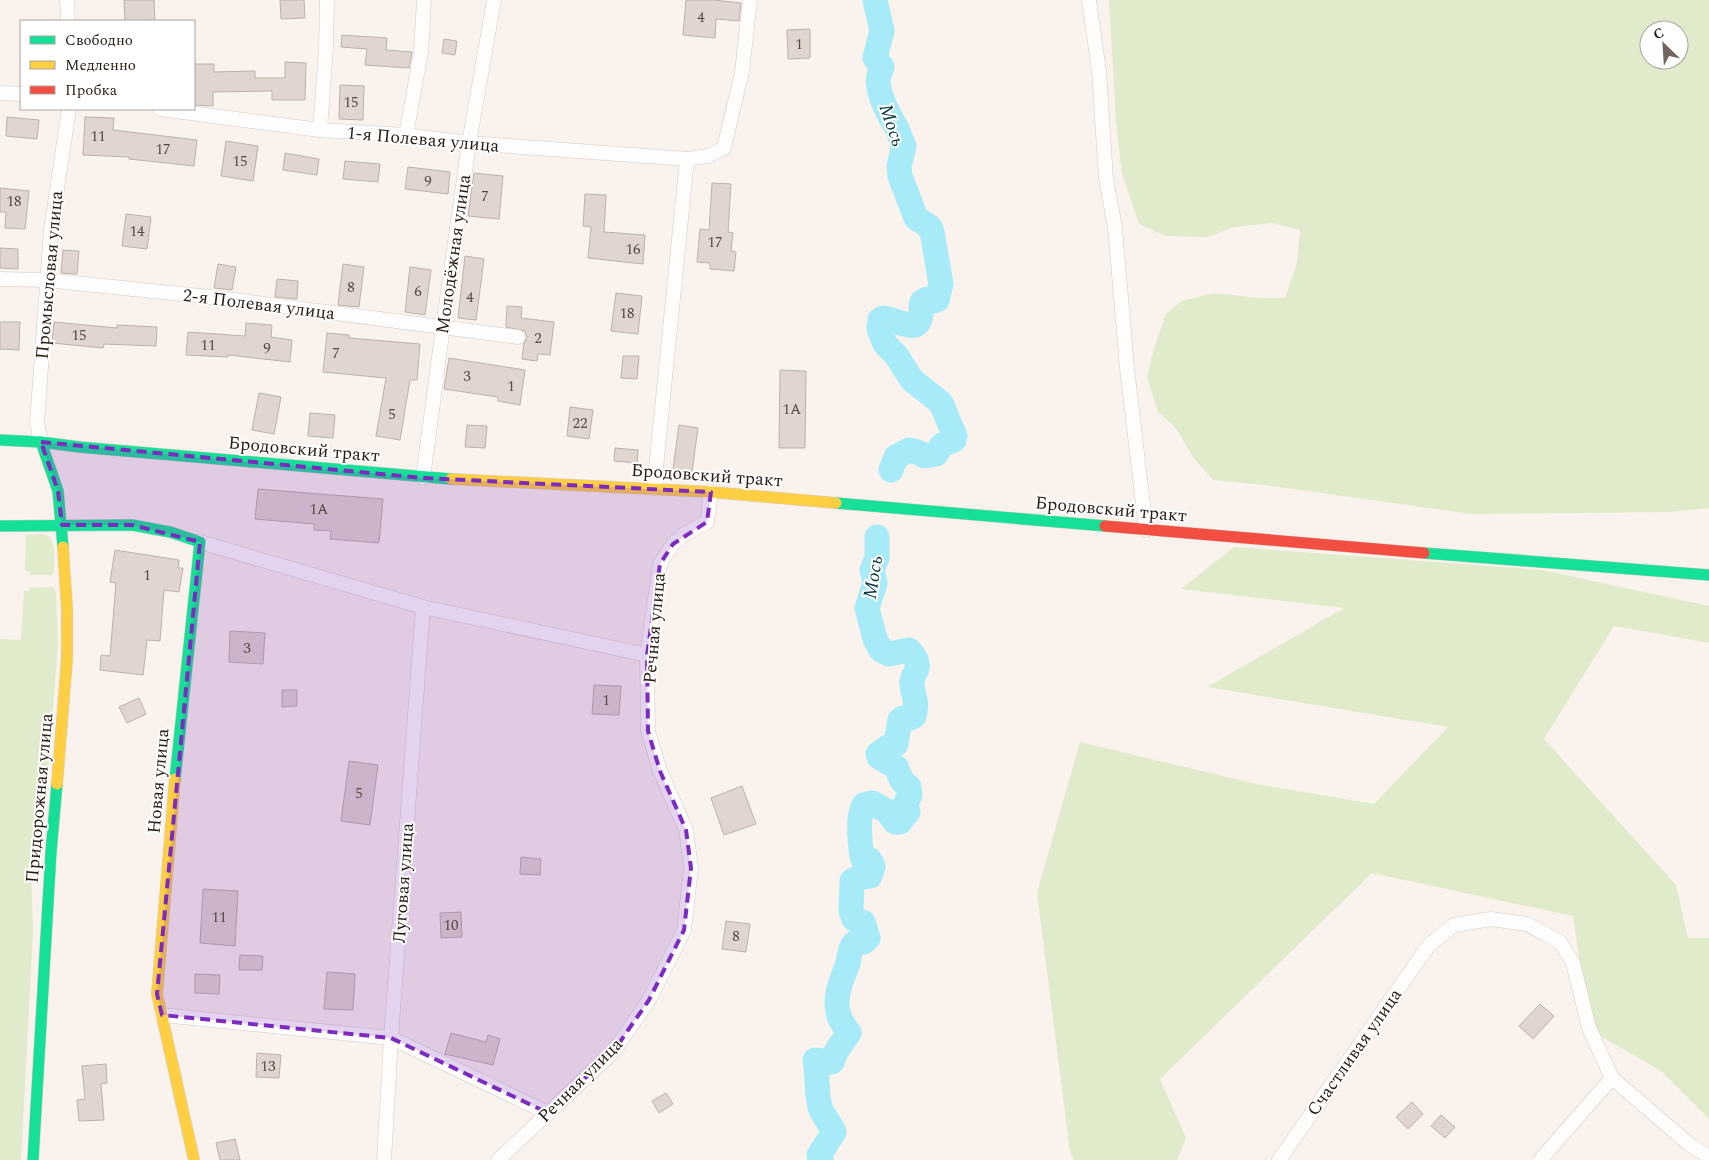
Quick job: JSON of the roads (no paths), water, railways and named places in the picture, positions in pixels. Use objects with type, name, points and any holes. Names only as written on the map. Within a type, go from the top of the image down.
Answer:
[{"type":"main road","name":"Бродовский тракт","points":[[0,440],[40,442],[423,478],[712,492],[1146,530],[1709,575]]},
{"type":"main road","name":"Придорожная улица","points":[[33,1160],[52,852],[66,682],[67,609],[58,491],[40,442]]},
{"type":"main road","points":[[0,526],[132,525],[170,532],[200,542]]},
{"type":"main road","name":"Новая улица","points":[[194,1160],[157,994],[178,744],[200,542]]},
{"type":"street","points":[[67,0],[68,20]]},
{"type":"street","points":[[320,130],[326,48],[327,0]]},
{"type":"street","points":[[406,135],[421,52],[424,0]]},
{"type":"street","name":"Молодёжная улица","points":[[423,478],[469,143],[494,0]]},
{"type":"street","name":"1-я Полевая улица","points":[[168,110],[320,130],[406,135],[469,143],[687,159],[708,156],[724,148],[742,72],[750,0]]},
{"type":"street","points":[[1089,0],[1099,71],[1106,180],[1115,227],[1127,368],[1146,530]]},
{"type":"street","points":[[0,93],[20,94]]},
{"type":"street","name":"Промысловая улица","points":[[40,442],[37,423],[46,280],[51,229],[69,110]]},
{"type":"street","points":[[654,488],[687,159]]},
{"type":"street","name":"2-я Полевая улица","points":[[0,279],[46,280],[219,298],[518,337]]},
{"type":"street","name":"Речная улица","points":[[498,1160],[613,1052],[649,1000],[684,930],[691,868],[686,830],[660,771],[648,731],[647,655],[660,564],[673,544],[683,535],[707,522],[712,492]]},
{"type":"street","points":[[200,542],[423,607],[647,655]]},
{"type":"street","name":"Луговая улица","points":[[384,1160],[391,1038],[423,607]]},
{"type":"street","name":"Счастливая улица","points":[[1279,1160],[1429,945],[1454,924],[1490,919],[1527,924],[1560,942],[1573,963],[1589,1028],[1612,1078]]},
{"type":"street","points":[[162,1015],[391,1038],[548,1113]]},
{"type":"street","points":[[1540,1160],[1612,1078],[1690,1145],[1709,1157]]},
{"type":"waterway","name":"Мось","points":[[875,0],[882,31],[875,58],[882,67],[878,81],[879,88],[883,102],[904,146],[899,166],[900,176],[916,218],[930,227],[932,232],[941,284],[937,300],[927,299],[922,302],[921,317],[918,323],[909,325],[883,318],[880,320],[879,329],[885,344],[896,355],[912,380],[941,403],[955,436],[954,440],[942,445],[936,454],[925,456],[909,450],[896,457],[891,470]]},
{"type":"waterway","name":"Мось","points":[[821,1160],[819,1155],[834,1132],[820,1107],[815,1060],[832,1062],[837,1050],[849,1033],[839,1016],[837,1009],[838,995],[852,946],[856,942],[864,942],[868,938],[863,922],[854,919],[851,911],[852,881],[870,876],[873,867],[870,860],[863,859],[862,856],[860,816],[864,805],[872,803],[887,811],[895,822],[900,822],[908,812],[906,802],[910,795],[909,787],[902,781],[896,767],[879,757],[878,754],[896,744],[900,720],[914,716],[916,706],[912,681],[917,670],[917,661],[909,650],[889,654],[881,650],[875,639],[867,608],[875,583],[872,570],[877,558],[877,537]]}]
